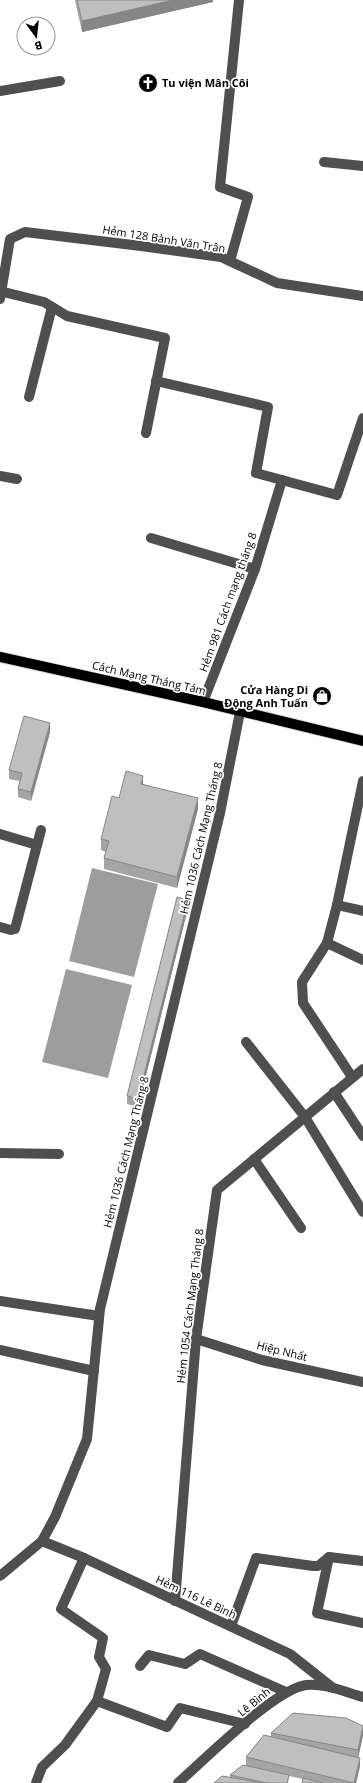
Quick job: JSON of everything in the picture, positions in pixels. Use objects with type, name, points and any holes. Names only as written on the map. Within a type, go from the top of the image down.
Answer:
[{"type":"main road","name":"Cách Mạng Tháng Tám","points":[[0,657],[204,702],[363,741]]},
{"type":"street","points":[[230,262],[248,197],[220,187],[239,0]]},
{"type":"street","points":[[0,91],[60,81]]},
{"type":"street","points":[[324,162],[363,166]]},
{"type":"street","name":"Hẻm 128 Bành Văn Trân","points":[[1,294],[10,239],[25,232],[221,257],[277,283],[363,296]]},
{"type":"street","points":[[1,294],[44,302],[67,316],[165,338],[146,433]]},
{"type":"street","points":[[29,397],[52,307]]},
{"type":"street","points":[[156,381],[268,407],[256,473],[337,495],[363,418]]},
{"type":"street","points":[[0,476],[17,478]]},
{"type":"street","name":"Hẻm 981 Cách mạng tháng 8","points":[[204,702],[255,569],[282,480]]},
{"type":"street","points":[[151,538],[255,569]]},
{"type":"street","name":"Hẻm 1036 Cách Mạng Tháng 8","points":[[0,1576],[42,1541],[55,1517],[87,1439],[99,1316],[220,813],[240,712]]},
{"type":"street","points":[[352,1077],[303,1003],[302,982],[327,943],[337,905],[363,781]]},
{"type":"street","points":[[0,927],[13,930],[15,929],[41,830]]},
{"type":"street","points":[[0,834],[37,845]]},
{"type":"street","points":[[337,905],[363,911]]},
{"type":"street","points":[[327,943],[363,960]]},
{"type":"street","points":[[246,1042],[305,1117],[363,1212]]},
{"type":"street","name":"Hẻm 1054 Cách Mạng Tháng 8","points":[[175,1601],[196,1339],[217,1190],[363,1069]]},
{"type":"street","points":[[334,1092],[363,1136]]},
{"type":"street","points":[[0,1153],[58,1154]]},
{"type":"street","points":[[254,1159],[301,1228]]},
{"type":"street","points":[[0,1301],[99,1316]]},
{"type":"street","name":"Hiệp Nhất","points":[[196,1339],[262,1360],[363,1382]]},
{"type":"street","points":[[0,1350],[94,1371]]},
{"type":"street","name":"Hẻm 116 Lê Bình","points":[[42,1541],[84,1558],[290,1654],[333,1688]]},
{"type":"street","points":[[231,1626],[256,1558],[314,1566],[318,1566],[329,1557],[363,1561]]},
{"type":"street","points":[[329,1557],[317,1613],[363,1623]]},
{"type":"street","points":[[36,1783],[42,1768],[65,1745],[97,1701],[106,1669],[100,1657],[103,1638],[61,1609],[84,1558]]},
{"type":"street","points":[[140,1666],[149,1655],[186,1664],[200,1654],[286,1692]]},
{"type":"street","name":"Lê Bình","points":[[178,1783],[246,1724],[286,1692],[307,1685],[333,1688],[363,1697]]},
{"type":"street","points":[[97,1701],[167,1727],[180,1708],[246,1724]]},
{"type":"shaded area","points":[[92,868],[158,884],[134,977],[69,961]]},
{"type":"shaded area","points":[[66,969],[132,985],[108,1078],[42,1062]]},
{"type":"building","points":[[77,0],[173,0],[82,21]]},
{"type":"building","points":[[24,716],[50,723],[31,792],[18,789],[22,773],[9,770]]},
{"type":"building","points":[[126,771],[143,776],[141,784],[198,798],[177,877],[104,858],[109,841],[101,839],[112,796],[119,798]]},
{"type":"building","points":[[177,897],[188,900],[138,1099],[127,1096]]},
{"type":"building","points":[[293,1713],[346,1718],[363,1726],[358,1750],[271,1733]]},
{"type":"building","points":[[264,1735],[360,1758],[354,1783],[246,1757]]},
{"type":"building","points":[[243,1765],[289,1775],[287,1783],[267,1783],[230,1775]]},
{"type":"building","points":[[222,1776],[263,1783],[214,1783]]},
{"type":"building","points":[[303,1778],[323,1783],[302,1783]]},
{"type":"place","name":"Tu viện Mân Côi","points":[[148,83]]},
{"type":"place","name":"Cửa Hàng Di Động Anh Tuấn","points":[[322,696]]}]
